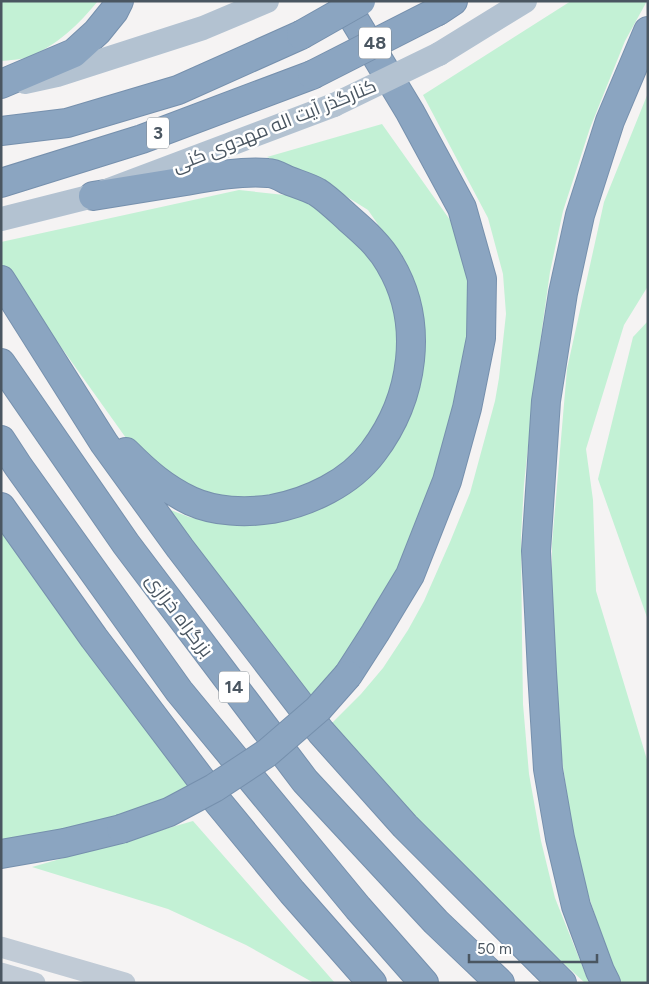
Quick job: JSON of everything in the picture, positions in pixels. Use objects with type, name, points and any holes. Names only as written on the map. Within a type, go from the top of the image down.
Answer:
[{"type":"highway","points":[[1,85],[74,53],[97,32],[114,11],[119,1]]},
{"type":"highway","points":[[1,854],[64,843],[121,829],[169,812],[214,788],[268,753],[318,708],[348,675],[410,575],[447,481],[468,408],[481,338],[482,279],[462,208],[410,112],[343,1]]},
{"type":"highway","name":"48","points":[[301,35],[361,1]]},
{"type":"highway","name":"48","points":[[312,75],[446,6]]},
{"type":"highway","points":[[606,983],[576,906],[560,838],[548,769],[536,551],[546,401],[563,293],[580,215],[607,131],[648,31]]},
{"type":"highway","name":"3","points":[[1,131],[67,123],[178,90],[301,35]]},
{"type":"highway","name":"3","points":[[1,182],[142,139],[312,75]]},
{"type":"highway","points":[[78,404],[154,479],[167,488],[193,502],[221,509],[255,512],[307,500],[330,488],[357,469],[373,453],[390,424],[403,397],[412,359],[411,323],[402,287],[390,262],[366,234],[318,193],[270,173],[227,174],[93,196]]},
{"type":"highway","points":[[1,280],[104,443],[180,548],[321,732],[405,826],[562,983]]},
{"type":"highway","name":"بزرگراه خرازی","points":[[1,363],[126,544],[305,780],[436,922],[500,983]]},
{"type":"highway","name":"14","points":[[1,440],[179,692],[358,908],[424,983]]},
{"type":"highway","points":[[1,507],[94,638],[218,802],[292,892],[372,983]]},
{"type":"main road","points":[[1,85],[58,75],[203,28],[267,1]]},
{"type":"main road","name":"کنارگذر آیت اله مهدوی کنی","points":[[6,218],[93,196],[334,105],[439,54],[525,1]]},
{"type":"main road","points":[[1,947],[125,983]]},
{"type":"main road","points":[[1,973],[34,983]]},
{"type":"green space","points":[[1,1],[98,1],[58,41],[25,58],[1,61]]},
{"type":"green space","points":[[571,1],[647,1],[625,41],[590,128],[563,211],[550,272],[537,364],[524,484],[521,537],[523,704],[529,774],[541,841],[555,898],[589,983],[585,983],[472,879],[328,727],[361,694],[383,668],[424,601],[470,493],[495,401],[499,378],[506,314],[503,274],[488,218],[423,95]]},
{"type":"green space","points":[[648,93],[648,286],[624,325],[586,449],[593,500],[596,591],[648,763],[648,983],[622,983],[612,967],[577,860],[557,727],[552,654],[552,544],[567,369],[604,202]]},
{"type":"green space","points":[[382,124],[460,234],[470,276],[467,372],[425,525],[358,647],[305,702],[155,504],[189,517],[218,524],[281,519],[412,402],[426,342],[419,300],[395,249],[368,210],[309,173],[267,157]]},
{"type":"green space","points":[[239,190],[294,196],[324,208],[378,258],[405,322],[396,398],[354,461],[304,492],[230,504],[152,469],[126,438],[1,263],[1,242]]},
{"type":"green space","points":[[648,321],[648,620],[598,479],[633,337]]},
{"type":"green space","points":[[1,519],[194,783],[152,804],[98,823],[59,832],[1,839]]},
{"type":"green space","points":[[193,821],[335,983],[314,983],[246,945],[168,909],[32,867]]}]
